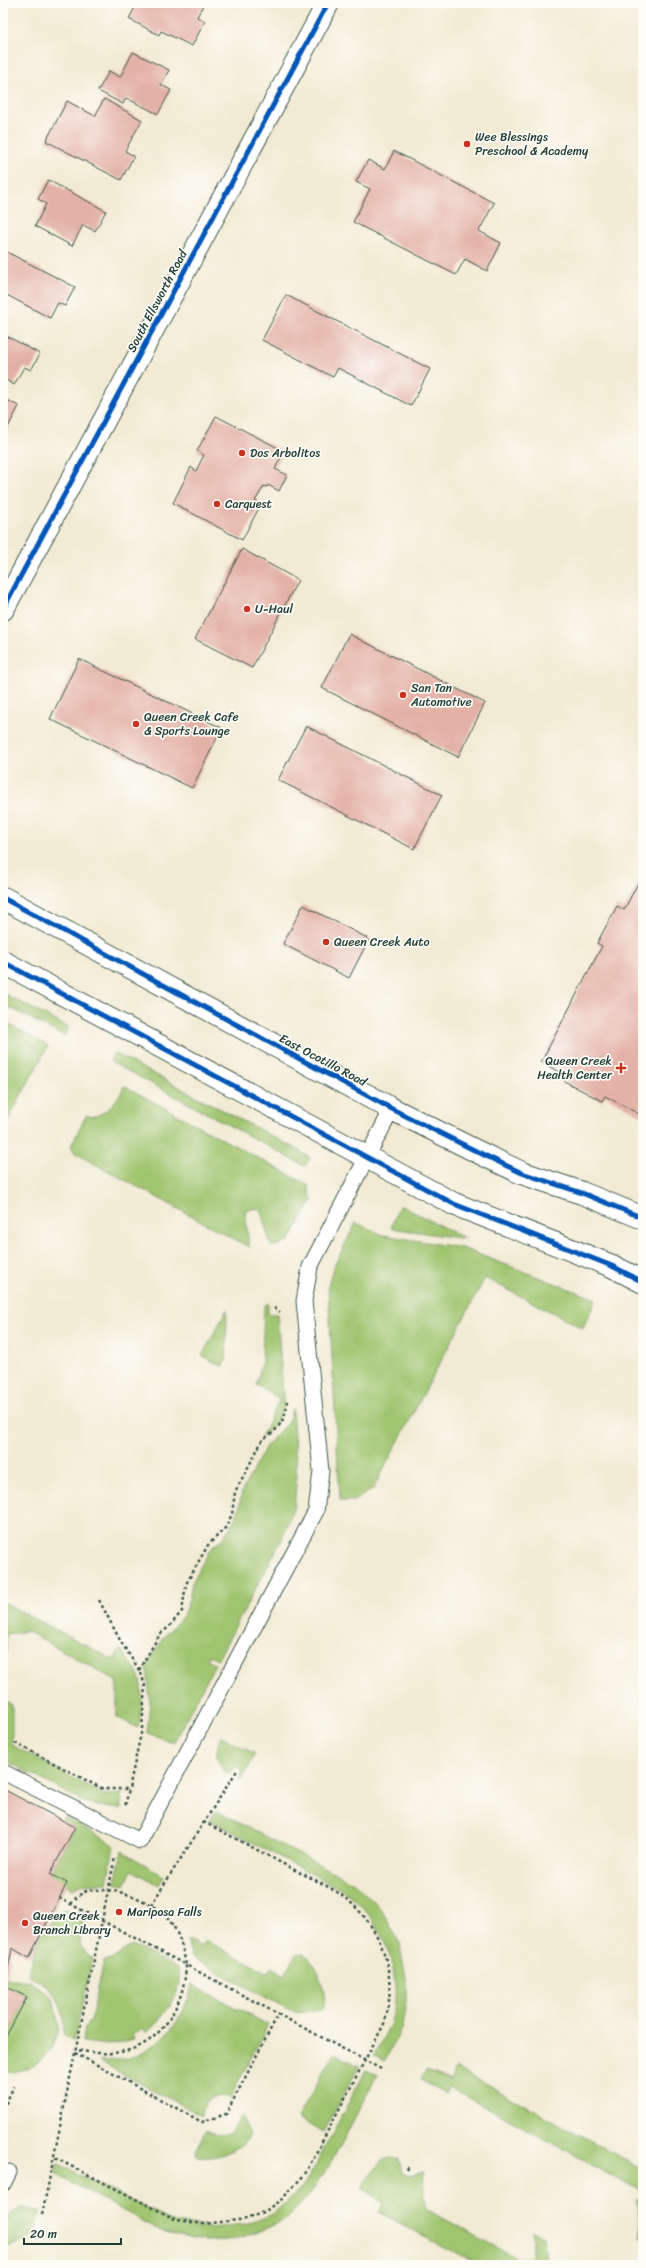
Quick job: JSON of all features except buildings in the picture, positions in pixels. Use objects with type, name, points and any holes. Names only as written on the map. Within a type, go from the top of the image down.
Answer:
[{"type":"main road","name":"South Ellsworth Road","points":[[3,609],[328,3]]},
{"type":"main road","name":"East Ocotillo Road","points":[[3,898],[392,1108],[522,1173],[582,1193],[643,1218]]},
{"type":"main road","points":[[3,962],[454,1204],[612,1266],[643,1282]]},
{"type":"lane","points":[[3,1772],[140,1842],[316,1511],[321,1471],[304,1301],[310,1267],[392,1108]]},
{"type":"path","points":[[274,1308],[283,1314]]},
{"type":"path","points":[[139,1670],[160,1634],[173,1623],[182,1611],[186,1584],[208,1545],[226,1527],[232,1514],[236,1492],[263,1439],[272,1435],[282,1422],[287,1404],[287,1396]]},
{"type":"path","points":[[42,2215],[109,1892],[145,1705],[145,1686],[139,1670],[99,1600]]},
{"type":"path","points":[[15,1743],[103,1789],[129,1789]]},
{"type":"path","points":[[151,1904],[238,1769]]},
{"type":"path","points":[[54,2158],[177,2220],[204,2224],[247,2219],[265,2211],[282,2198],[305,2174],[384,2024],[389,2007],[387,1964],[382,1945],[374,1929],[343,1896],[204,1822]]},
{"type":"path","points":[[71,1904],[78,1896],[87,1891],[130,1895],[151,1904],[170,1921],[179,1937],[186,1965],[186,1976],[177,2006],[170,2019],[150,2040],[124,2052],[92,2053],[75,2051]]},
{"type":"path","points":[[59,1898],[380,2069]]},
{"type":"path","points":[[75,2051],[202,2122],[226,2114],[278,2015]]},
{"type":"path","points":[[3,2109],[14,2086]]},
{"type":"path","points":[[407,2170],[409,2165]]},
{"type":"green space","points":[[3,993],[69,1028],[64,1036],[3,1004]]},
{"type":"green space","points":[[3,1021],[48,1046],[4,1127],[3,1127]]},
{"type":"green space","points":[[114,1053],[300,1151],[310,1158],[305,1166],[115,1064],[110,1061]]},
{"type":"green space","points":[[124,1086],[308,1185],[312,1201],[289,1241],[280,1245],[271,1246],[260,1208],[245,1210],[249,1247],[75,1153],[71,1146],[86,1116],[98,1115],[104,1112],[114,1103]]},
{"type":"green space","points":[[399,1206],[404,1207],[466,1239],[391,1228]]},
{"type":"green space","points":[[356,1223],[383,1235],[462,1248],[596,1299],[583,1328],[485,1278],[373,1489],[354,1501],[340,1501],[328,1286],[333,1268]]},
{"type":"green space","points":[[268,1303],[268,1314],[277,1314],[284,1407],[273,1427],[261,1437],[280,1399],[256,1385],[262,1362],[264,1306]]},
{"type":"green space","points":[[227,1309],[226,1360],[222,1366],[202,1356]]},
{"type":"green space","points":[[292,1409],[297,1475],[294,1506],[282,1539],[218,1659],[209,1655],[207,1659],[215,1664],[174,1742],[147,1733],[150,1703],[147,1666],[163,1638],[183,1616],[189,1599],[192,1583],[210,1549],[222,1539],[232,1525],[239,1509],[242,1491],[266,1446],[288,1422]]},
{"type":"green space","points":[[3,1602],[114,1660],[120,1649],[140,1678],[142,1707],[138,1728],[117,1717],[117,1681],[27,1631],[6,1634],[6,1652],[3,1654]]},
{"type":"green space","points":[[3,1699],[12,1705],[12,1745],[105,1795],[121,1794],[121,1809],[98,1806],[82,1801],[3,1759]]},
{"type":"green space","points":[[221,1736],[255,1754],[242,1780],[238,1779],[243,1771],[237,1766],[229,1775],[221,1767],[217,1747]]},
{"type":"green space","points":[[216,1811],[354,1883],[381,1909],[399,1942],[406,1978],[406,2003],[402,2026],[385,2061],[374,2056],[393,2017],[395,1994],[394,1977],[391,1960],[377,1927],[355,1900],[342,1890],[210,1820]]},
{"type":"green space","points":[[65,1816],[114,1845],[107,1883],[84,1884],[73,1889],[50,1874],[75,1827],[62,1820]]},
{"type":"green space","points":[[122,1851],[164,1876],[159,1885],[132,1870],[125,1885],[115,1883]]},
{"type":"green space","points":[[64,1909],[86,1920],[81,1930],[80,1941],[84,1951],[93,1958],[74,2040],[63,2034],[63,2015],[57,1998],[45,1985],[29,1976],[32,1957],[40,1939],[50,1923]]},
{"type":"green space","points":[[187,1939],[201,1947],[205,1940],[268,1973],[271,1967],[285,1975],[296,1954],[304,1953],[313,1964],[321,1980],[325,1998],[324,2005],[321,2010],[295,2013],[192,1958]]},
{"type":"green space","points":[[131,1945],[177,1968],[179,1985],[176,1994],[167,2010],[150,2030],[146,2032],[143,2029],[132,2035],[134,2039],[107,2045],[83,2042],[85,2027],[91,2021],[104,1961],[117,1957]]},
{"type":"green space","points":[[7,1978],[31,1981],[50,1995],[53,1998],[59,2029],[52,2049],[38,2062],[25,2069],[15,2072],[3,2070],[3,2042],[27,1997],[5,1986]]},
{"type":"green space","points":[[191,1984],[268,2025],[230,2098],[220,2096],[210,2099],[206,2102],[201,2116],[99,2061],[129,2058],[157,2043],[171,2029],[183,2012],[190,1993]]},
{"type":"green space","points":[[334,2053],[359,2066],[324,2132],[299,2120],[299,2116]]},
{"type":"green space","points":[[456,2068],[643,2169],[643,2192],[449,2087],[445,2093],[420,2080],[426,2070],[450,2081]]},
{"type":"green space","points":[[366,2070],[377,2075],[332,2161],[309,2196],[285,2220],[245,2237],[227,2240],[204,2241],[165,2233],[55,2174],[57,2163],[175,2223],[210,2228],[245,2224],[258,2220],[273,2214],[303,2186]]},
{"type":"green space","points":[[241,2116],[250,2134],[247,2139],[234,2149],[218,2156],[203,2157],[197,2154],[197,2149],[206,2130],[220,2135],[228,2133],[232,2130]]},
{"type":"green space","points":[[390,2158],[399,2159],[402,2173],[409,2176],[423,2172],[426,2209],[517,2258],[532,2256],[532,2232],[544,2237],[546,2265],[479,2265],[379,2212],[384,2203],[362,2188],[370,2174],[377,2166]]},
{"type":"green space","points":[[638,2199],[643,2202],[643,2239],[640,2237]]},
{"type":"green space","points":[[22,2208],[40,2210],[33,2232],[25,2240],[3,2248],[4,2230],[8,2219],[16,2211]]},
{"type":"cycle path","points":[[3,609],[328,3]]},
{"type":"cycle path","points":[[3,898],[392,1109],[522,1173],[582,1193],[643,1218]]},
{"type":"cycle path","points":[[3,962],[454,1204],[612,1266],[643,1282]]},
{"type":"place","name":"Wee Blessings Preschool & Academy","points":[[467,144]]},
{"type":"place","name":"Dos Arbolitos","points":[[242,453]]},
{"type":"place","name":"Carquest","points":[[217,504]]},
{"type":"place","name":"U-Haul","points":[[247,609]]},
{"type":"place","name":"San Tan Automotive","points":[[403,695]]},
{"type":"place","name":"Queen Creek Cafe & Sports Lounge","points":[[136,724]]},
{"type":"place","name":"Queen Creek Auto","points":[[326,942]]},
{"type":"place","name":"Queen Creek Health Center","points":[[621,1068]]},
{"type":"place","name":"Mariposa Falls","points":[[119,1912]]},
{"type":"place","name":"Queen Creek Branch Library","points":[[25,1923]]}]
